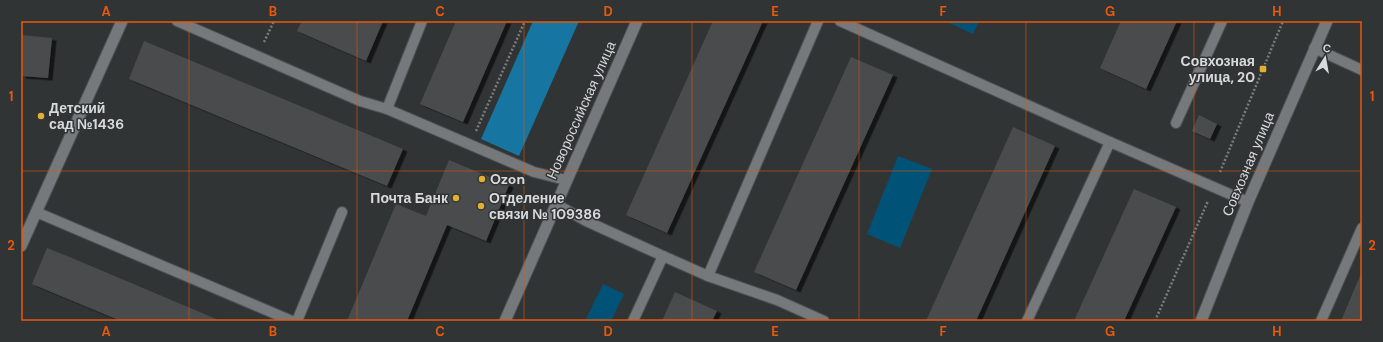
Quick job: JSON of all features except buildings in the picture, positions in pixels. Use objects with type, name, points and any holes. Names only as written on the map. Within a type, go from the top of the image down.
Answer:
[{"type":"street","points":[[21,246],[122,21]]},
{"type":"street","name":"Новороссийская улица","points":[[505,321],[637,21]]},
{"type":"street","name":"Совхозная улица","points":[[1201,321],[1248,202],[1327,21]]},
{"type":"lane","points":[[177,21],[360,101],[387,109],[534,172],[566,180]]},
{"type":"lane","points":[[387,109],[422,21]]},
{"type":"lane","points":[[708,276],[818,21]]},
{"type":"lane","points":[[840,21],[1248,202]]},
{"type":"lane","points":[[1176,123],[1222,21]]},
{"type":"lane","points":[[1314,48],[1362,70]]},
{"type":"lane","points":[[1027,321],[1110,142]]},
{"type":"lane","points":[[556,204],[586,221],[708,276],[777,300],[824,321]]},
{"type":"lane","points":[[36,212],[292,321]]},
{"type":"lane","points":[[297,321],[342,212]]},
{"type":"lane","points":[[1321,321],[1362,228]]},
{"type":"lane","points":[[633,321],[664,256]]},
{"type":"path","points":[[258,56],[274,21]]},
{"type":"path","points":[[470,144],[525,21]]},
{"type":"shaded area","points":[[533,21],[579,21],[519,156],[481,139]]},
{"type":"shaded area","points":[[945,21],[979,21],[973,34]]},
{"type":"shaded area","points":[[898,156],[932,169],[900,248],[867,234]]},
{"type":"shaded area","points":[[603,284],[624,294],[611,321],[585,321]]},
{"type":"place","name":"Совхозная улица, 20","points":[[1263,69]]},
{"type":"place","name":"Детский сад №1436","points":[[41,116]]},
{"type":"place","name":"Ozon","points":[[482,179]]},
{"type":"place","name":"Почта Банк","points":[[456,198]]},
{"type":"place","name":"Отделение связи № 109386","points":[[481,206]]}]
